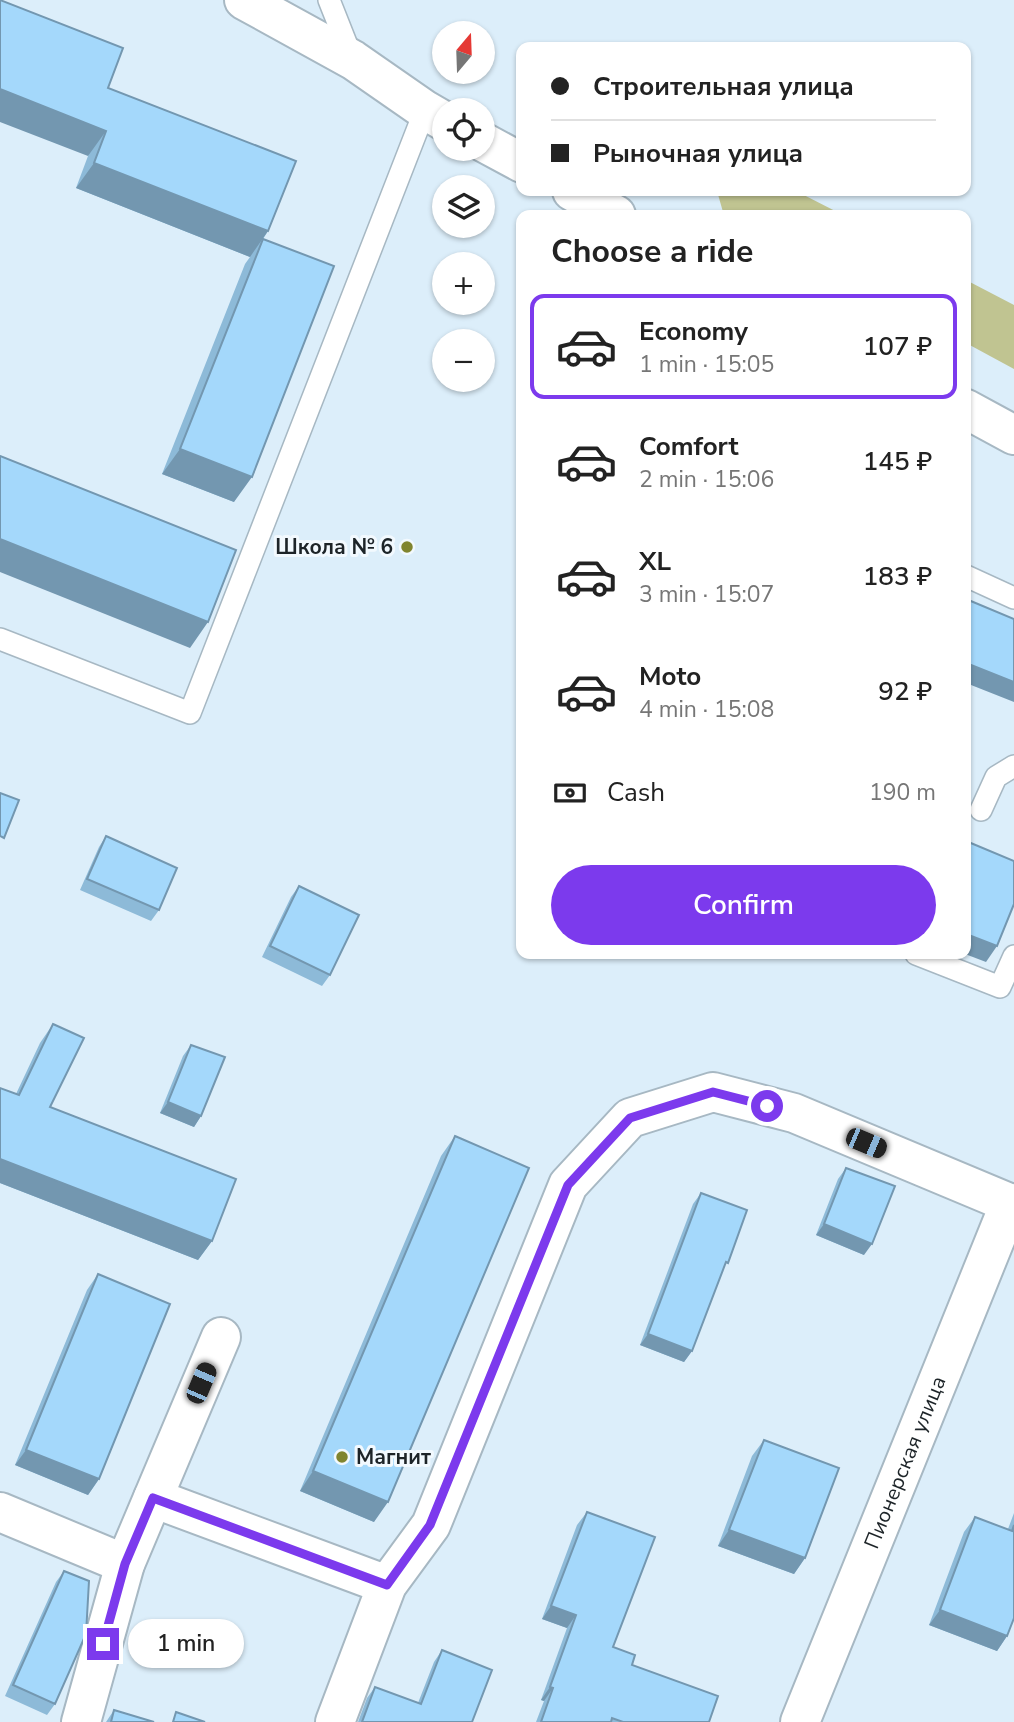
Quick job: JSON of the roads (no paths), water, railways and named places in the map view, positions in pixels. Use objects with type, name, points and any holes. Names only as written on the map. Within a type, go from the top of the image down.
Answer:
[{"type":"street","points":[[244,0],[353,60],[432,113]]},
{"type":"street","points":[[495,148],[516,160]]},
{"type":"street","points":[[581,196],[607,210]]},
{"type":"street","points":[[971,412],[1014,435]]},
{"type":"street","points":[[335,1722],[387,1585],[430,1525],[568,1185],[630,1118],[713,1092],[794,1113],[1012,1204]]},
{"type":"street","name":"Пионерская улица","points":[[800,1722],[1012,1204]]},
{"type":"street","points":[[81,1722],[125,1564],[221,1337]]},
{"type":"street","points":[[153,1498],[387,1585]]},
{"type":"street","points":[[0,1512],[125,1564]]},
{"type":"lane","points":[[329,0],[353,60]]},
{"type":"lane","points":[[0,639],[190,713],[432,122]]},
{"type":"lane","points":[[971,578],[1014,598]]},
{"type":"lane","points":[[981,810],[996,777],[1014,766]]},
{"type":"lane","points":[[928,959],[1000,988],[1014,956]]},
{"type":"place","name":"Школа № 6","points":[[407,547]]},
{"type":"place","name":"Магнит","points":[[342,1457]]}]
